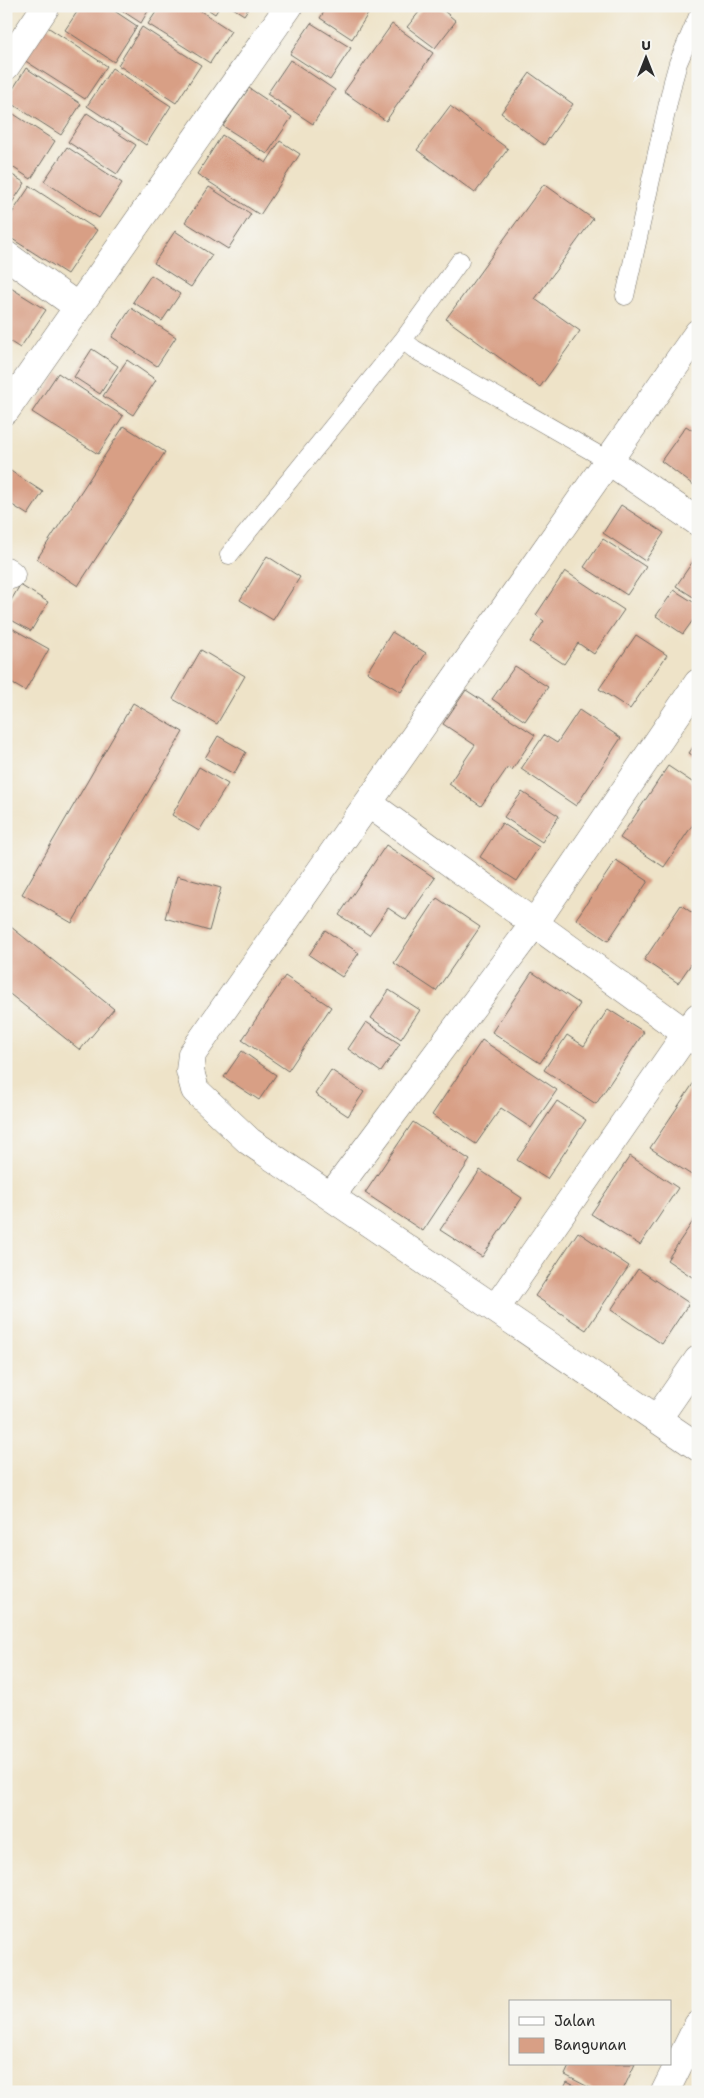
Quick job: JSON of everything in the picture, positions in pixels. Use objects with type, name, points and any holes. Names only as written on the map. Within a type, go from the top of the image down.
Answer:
[{"type":"street","points":[[6,66],[46,6]]},
{"type":"street","points":[[6,410],[288,6]]},
{"type":"street","points":[[6,255],[78,307]]},
{"type":"street","points":[[698,333],[192,1054],[190,1071],[195,1090],[249,1141],[698,1447]]},
{"type":"street","points":[[609,461],[698,522]]},
{"type":"street","points":[[331,1196],[534,924],[698,683]]},
{"type":"street","points":[[368,803],[534,924],[694,1031],[496,1308]]},
{"type":"street","points":[[658,1418],[698,1360]]},
{"type":"street","points":[[665,2092],[698,2025]]},
{"type":"lane","points":[[625,296],[673,81],[678,63],[698,16]]},
{"type":"lane","points":[[229,555],[403,340],[460,261]]},
{"type":"lane","points":[[403,340],[414,349],[609,461]]},
{"type":"building","points":[[81,6],[107,6],[137,26],[114,62],[65,30]]},
{"type":"building","points":[[115,6],[151,6],[141,23]]},
{"type":"building","points":[[160,6],[193,6],[231,31],[210,63],[148,24]]},
{"type":"building","points":[[203,6],[220,6],[215,14]]},
{"type":"building","points":[[230,6],[250,6],[244,15]]},
{"type":"building","points":[[328,6],[373,6],[352,39],[320,18]]},
{"type":"building","points":[[424,6],[438,6],[456,21],[435,48],[407,27]]},
{"type":"building","points":[[311,23],[351,48],[330,80],[290,54]]},
{"type":"building","points":[[392,24],[433,53],[386,121],[344,92]]},
{"type":"building","points":[[46,26],[107,66],[85,99],[24,60]]},
{"type":"building","points":[[142,27],[201,65],[176,103],[118,65]]},
{"type":"building","points":[[290,60],[335,90],[313,124],[267,94]]},
{"type":"building","points":[[26,68],[81,104],[61,135],[6,100]]},
{"type":"building","points":[[112,68],[171,106],[146,145],[87,106]]},
{"type":"building","points":[[530,73],[573,104],[544,145],[501,113]]},
{"type":"building","points":[[249,88],[292,117],[267,154],[223,126]]},
{"type":"building","points":[[450,106],[508,149],[475,193],[417,150]]},
{"type":"building","points":[[6,109],[55,141],[31,179],[6,163]]},
{"type":"building","points":[[87,113],[136,145],[117,174],[68,142]]},
{"type":"building","points":[[222,135],[266,163],[280,141],[300,154],[260,215],[197,174]]},
{"type":"building","points":[[67,147],[122,183],[99,218],[44,181]]},
{"type":"building","points":[[6,171],[25,183],[6,212]]},
{"type":"building","points":[[544,184],[593,219],[535,299],[580,331],[540,387],[446,319]]},
{"type":"building","points":[[30,186],[97,230],[67,274],[6,235],[6,222]]},
{"type":"building","points":[[209,187],[251,214],[228,249],[185,222]]},
{"type":"building","points":[[175,231],[212,255],[191,287],[154,263]]},
{"type":"building","points":[[151,275],[180,294],[162,321],[133,302]]},
{"type":"building","points":[[6,285],[46,310],[20,348],[6,339]]},
{"type":"building","points":[[131,308],[176,337],[157,366],[112,337]]},
{"type":"building","points":[[92,349],[118,366],[100,394],[74,377]]},
{"type":"building","points":[[127,360],[156,380],[133,415],[103,396]]},
{"type":"building","points":[[58,373],[123,416],[98,454],[32,412]]},
{"type":"building","points":[[124,426],[165,452],[78,586],[37,559]]},
{"type":"building","points":[[686,426],[698,434],[696,487],[661,461]]},
{"type":"building","points":[[6,468],[43,492],[28,515],[6,501]]},
{"type":"building","points":[[621,505],[664,533],[645,561],[603,533]]},
{"type":"building","points":[[603,539],[646,567],[627,595],[584,567]]},
{"type":"building","points":[[698,554],[698,600],[676,586]]},
{"type":"building","points":[[267,556],[300,577],[273,620],[240,600]]},
{"type":"building","points":[[565,571],[624,610],[594,654],[578,643],[564,664],[530,642],[544,621],[536,615]]},
{"type":"building","points":[[20,585],[48,602],[31,631],[6,617],[6,609]]},
{"type":"building","points":[[674,590],[698,605],[698,613],[683,634],[656,616]]},
{"type":"building","points":[[6,625],[49,649],[25,691],[6,680]]},
{"type":"building","points":[[392,632],[426,653],[401,692],[367,672]]},
{"type":"building","points":[[636,635],[667,655],[630,709],[599,689]]},
{"type":"building","points":[[201,650],[245,676],[217,724],[173,699]]},
{"type":"building","points":[[515,666],[548,687],[525,721],[492,699]]},
{"type":"building","points":[[466,690],[535,735],[512,770],[508,767],[481,806],[449,784],[475,745],[443,724]]},
{"type":"building","points":[[133,703],[183,732],[72,923],[22,894]]},
{"type":"building","points":[[579,710],[621,738],[576,806],[521,769],[544,735],[557,743]]},
{"type":"building","points":[[218,736],[246,752],[234,774],[205,758]]},
{"type":"building","points":[[698,740],[698,759],[689,753]]},
{"type":"building","points":[[668,766],[698,786],[698,817],[664,867],[620,838]]},
{"type":"building","points":[[199,767],[228,784],[199,831],[172,815]]},
{"type":"building","points":[[522,792],[559,816],[542,842],[504,817]]},
{"type":"building","points":[[502,823],[539,847],[517,881],[480,857]]},
{"type":"building","points":[[386,845],[435,878],[406,920],[388,908],[369,935],[339,915]]},
{"type":"building","points":[[616,860],[648,881],[608,941],[576,919]]},
{"type":"building","points":[[177,876],[221,888],[209,931],[165,918]]},
{"type":"building","points":[[437,898],[480,927],[436,991],[394,963]]},
{"type":"building","points":[[681,905],[698,917],[698,954],[678,983],[644,960]]},
{"type":"building","points":[[6,923],[114,1009],[80,1050],[6,991]]},
{"type":"building","points":[[325,930],[359,953],[342,977],[309,955]]},
{"type":"building","points":[[532,972],[580,1004],[540,1063],[492,1032]]},
{"type":"building","points":[[285,976],[331,1007],[288,1071],[242,1040]]},
{"type":"building","points":[[389,990],[420,1010],[401,1039],[371,1018]]},
{"type":"building","points":[[608,1009],[644,1032],[596,1104],[544,1070],[567,1035],[584,1046]]},
{"type":"building","points":[[366,1022],[400,1044],[381,1072],[348,1049]]},
{"type":"building","points":[[482,1040],[557,1090],[531,1128],[501,1108],[476,1144],[432,1115]]},
{"type":"building","points":[[242,1051],[276,1075],[259,1100],[224,1077]]},
{"type":"building","points":[[331,1070],[364,1092],[348,1116],[315,1094]]},
{"type":"building","points":[[695,1081],[698,1083],[698,1175],[696,1178],[650,1148]]},
{"type":"building","points":[[557,1101],[586,1120],[547,1179],[517,1160]]},
{"type":"building","points":[[413,1122],[470,1160],[423,1231],[365,1193]]},
{"type":"building","points":[[630,1156],[678,1188],[640,1245],[591,1214]]},
{"type":"building","points":[[480,1170],[522,1198],[482,1257],[440,1230]]},
{"type":"building","points":[[698,1214],[698,1281],[667,1260]]},
{"type":"building","points":[[578,1232],[629,1266],[586,1330],[535,1296]]},
{"type":"building","points":[[638,1269],[689,1303],[662,1344],[611,1310]]},
{"type":"building","points":[[569,2066],[634,2066],[622,2092],[598,2092],[565,2075]]},
{"type":"building","points":[[567,2082],[587,2092],[562,2092]]}]
